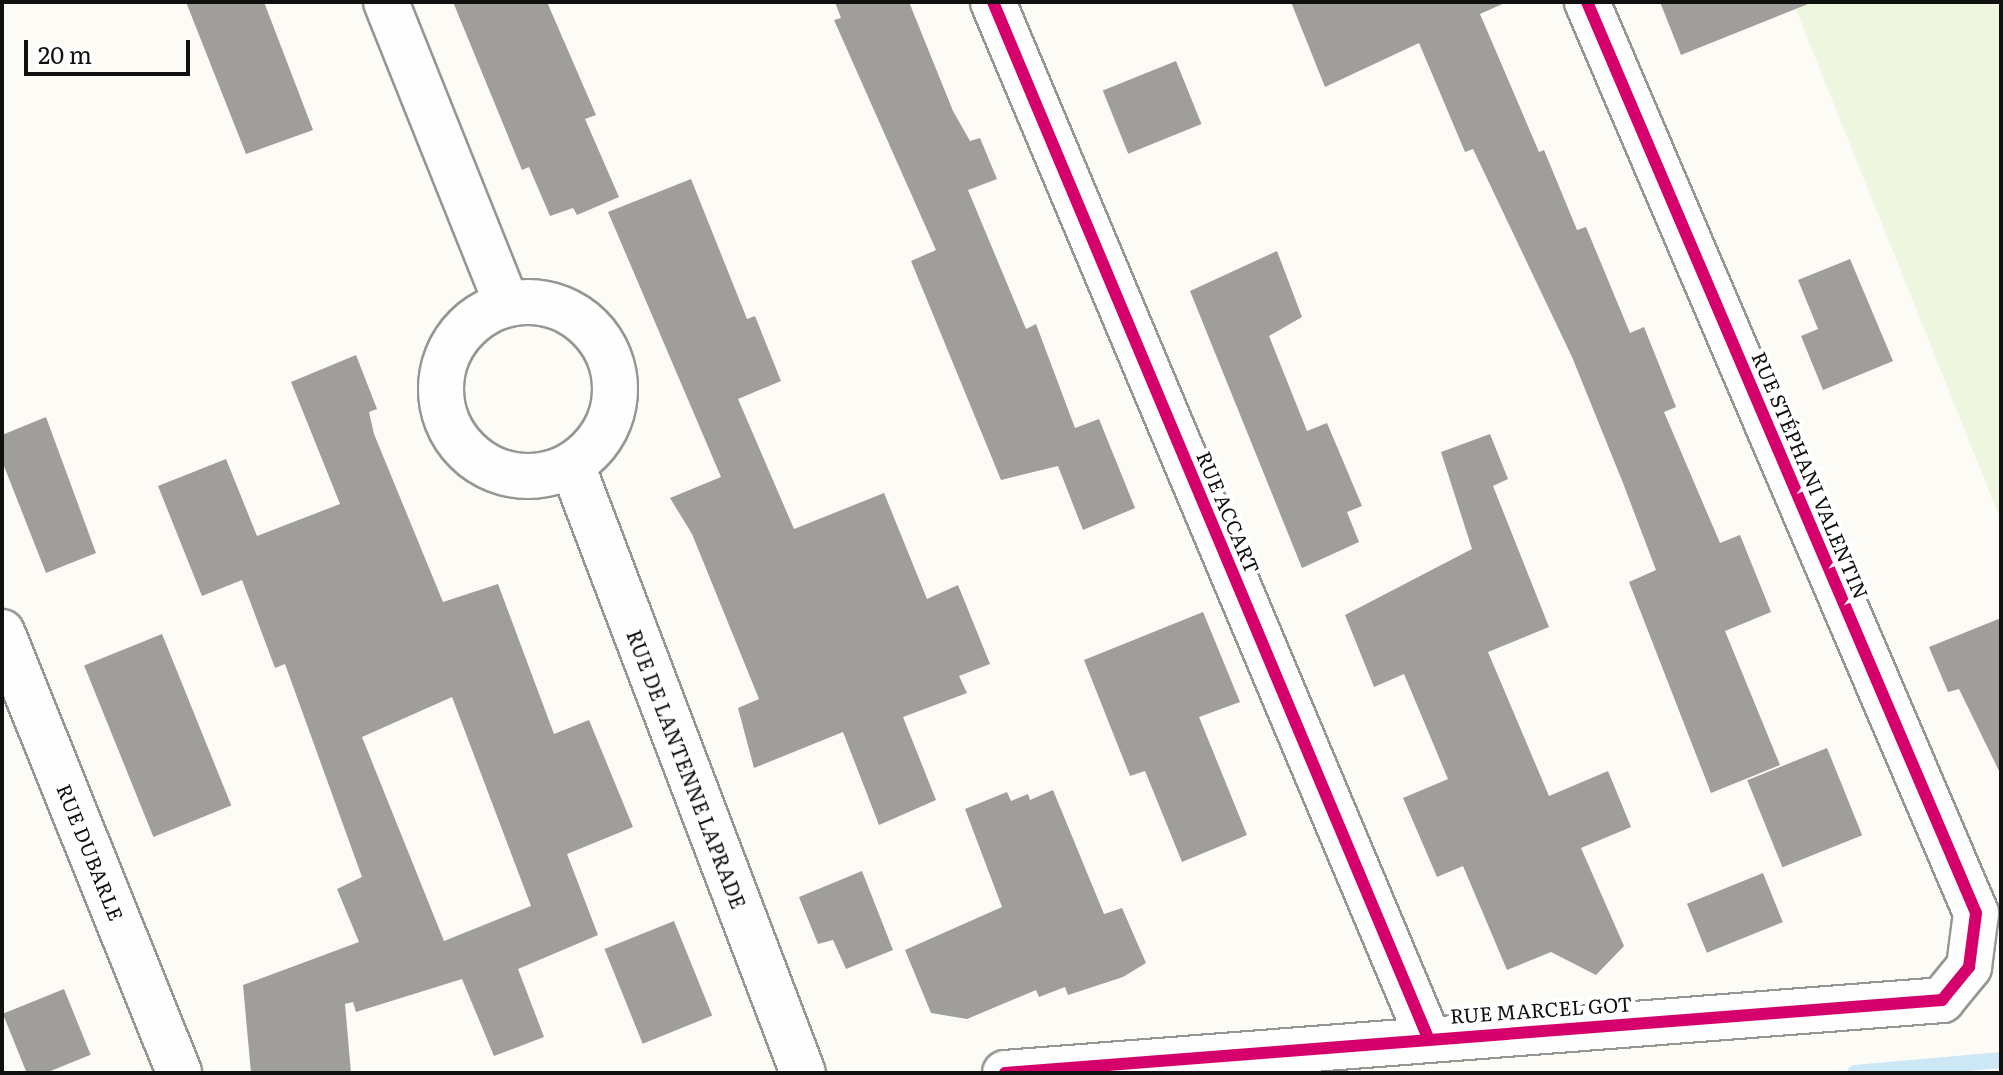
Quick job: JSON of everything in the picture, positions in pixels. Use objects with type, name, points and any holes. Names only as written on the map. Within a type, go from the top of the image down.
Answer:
[{"type":"street","points":[[386,2],[507,304]]},
{"type":"street","name":"RUE ACCART","points":[[993,2],[1428,1038]]},
{"type":"street","name":"RUE STÉPHANI VALENTIN","points":[[1587,2],[1976,913],[1969,967]]},
{"type":"street","points":[[507,304],[562,309],[603,344],[615,398],[601,437],[572,465],[543,476],[485,466],[446,421],[439,392],[457,336],[507,304]]},
{"type":"street","name":"RUE DE LANTENNE LAPRADE","points":[[572,465],[803,1073]]},
{"type":"street","name":"RUE DUBARLE","points":[[2,632],[179,1073]]},
{"type":"street","name":"RUE MARCEL GOT","points":[[1005,1073],[1942,1000],[1969,967]]},
{"type":"green space","points":[[1793,2],[2001,2],[2001,521]]},
{"type":"building","points":[[186,2],[264,2],[313,130],[246,154]]},
{"type":"building","points":[[453,2],[547,2],[596,115],[585,119],[619,197],[577,215],[573,208],[550,216],[529,167],[522,170]]},
{"type":"building","points":[[835,2],[909,2],[953,111],[970,141],[980,138],[997,179],[968,190],[1026,329],[1036,324],[1075,428],[1099,419],[1135,508],[1083,530],[1058,466],[1001,480],[911,261],[936,250],[834,20],[841,18]]},
{"type":"building","points":[[1291,2],[1507,2],[1480,14],[1539,152],[1544,150],[1577,230],[1586,227],[1630,333],[1644,327],[1676,407],[1664,412],[1720,543],[1740,535],[1771,612],[1725,631],[1780,765],[1711,793],[1629,582],[1656,570],[1623,483],[1572,357],[1473,149],[1465,152],[1419,43],[1325,87]]},
{"type":"building","points":[[1660,2],[1808,2],[1808,4],[1681,55]]},
{"type":"building","points":[[1176,61],[1201,124],[1128,154],[1103,91]]},
{"type":"building","points":[[691,179],[747,319],[755,316],[781,381],[738,399],[794,529],[884,493],[927,599],[958,585],[990,664],[959,676],[967,693],[903,717],[936,800],[879,825],[843,732],[754,768],[738,708],[759,699],[692,534],[670,498],[721,477],[608,212]]},
{"type":"building","points":[[1277,251],[1302,317],[1269,336],[1307,431],[1327,423],[1362,506],[1347,512],[1359,542],[1302,568],[1190,291]]},
{"type":"building","points":[[1850,259],[1893,361],[1823,390],[1801,336],[1818,329],[1798,280]]},
{"type":"building","points":[[356,355],[377,409],[369,412],[374,434],[443,602],[498,584],[554,734],[589,720],[633,827],[567,854],[598,935],[518,969],[544,1037],[494,1056],[462,979],[356,1012],[353,1002],[345,1004],[351,1073],[251,1073],[243,985],[359,942],[337,889],[362,877],[285,664],[275,668],[242,580],[202,596],[158,486],[226,459],[257,536],[340,504],[291,382]],"holes":[[[452,697],[531,906],[444,941],[362,737]]]},
{"type":"building","points":[[46,417],[96,553],[46,573],[2,461],[2,435]]},
{"type":"building","points":[[1490,434],[1508,479],[1493,486],[1549,627],[1488,652],[1549,796],[1608,771],[1631,827],[1581,848],[1624,946],[1596,975],[1551,952],[1507,970],[1463,866],[1437,877],[1403,798],[1448,779],[1404,674],[1374,687],[1345,615],[1472,549],[1441,452]]},
{"type":"building","points":[[1203,612],[1240,702],[1199,717],[1247,835],[1182,862],[1145,771],[1130,776],[1084,660]]},
{"type":"building","points":[[2001,618],[2001,775],[1959,689],[1948,692],[1929,647]]},
{"type":"building","points":[[162,634],[231,806],[153,837],[84,665]]},
{"type":"building","points":[[1827,748],[1862,835],[1782,867],[1747,780]]},
{"type":"building","points":[[1053,790],[1104,914],[1122,908],[1146,963],[1123,977],[1068,995],[1065,987],[1039,997],[1036,990],[967,1019],[931,1013],[905,950],[1002,907],[965,809],[1007,792],[1011,801],[1028,794],[1030,800]]},
{"type":"building","points":[[862,871],[893,950],[846,969],[833,940],[818,944],[799,897]]},
{"type":"building","points":[[1763,873],[1783,922],[1707,953],[1687,904]]},
{"type":"building","points":[[674,921],[712,1016],[643,1044],[604,949]]},
{"type":"building","points":[[64,989],[91,1055],[46,1073],[27,1073],[3,1014]]},
{"type":"waterway","points":[[1855,1073],[2001,1060]]},
{"type":"cycle path","points":[[993,2],[1428,1038]]},
{"type":"cycle path","points":[[1005,1073],[1942,1000],[1969,967],[1976,913],[1587,2]]}]
